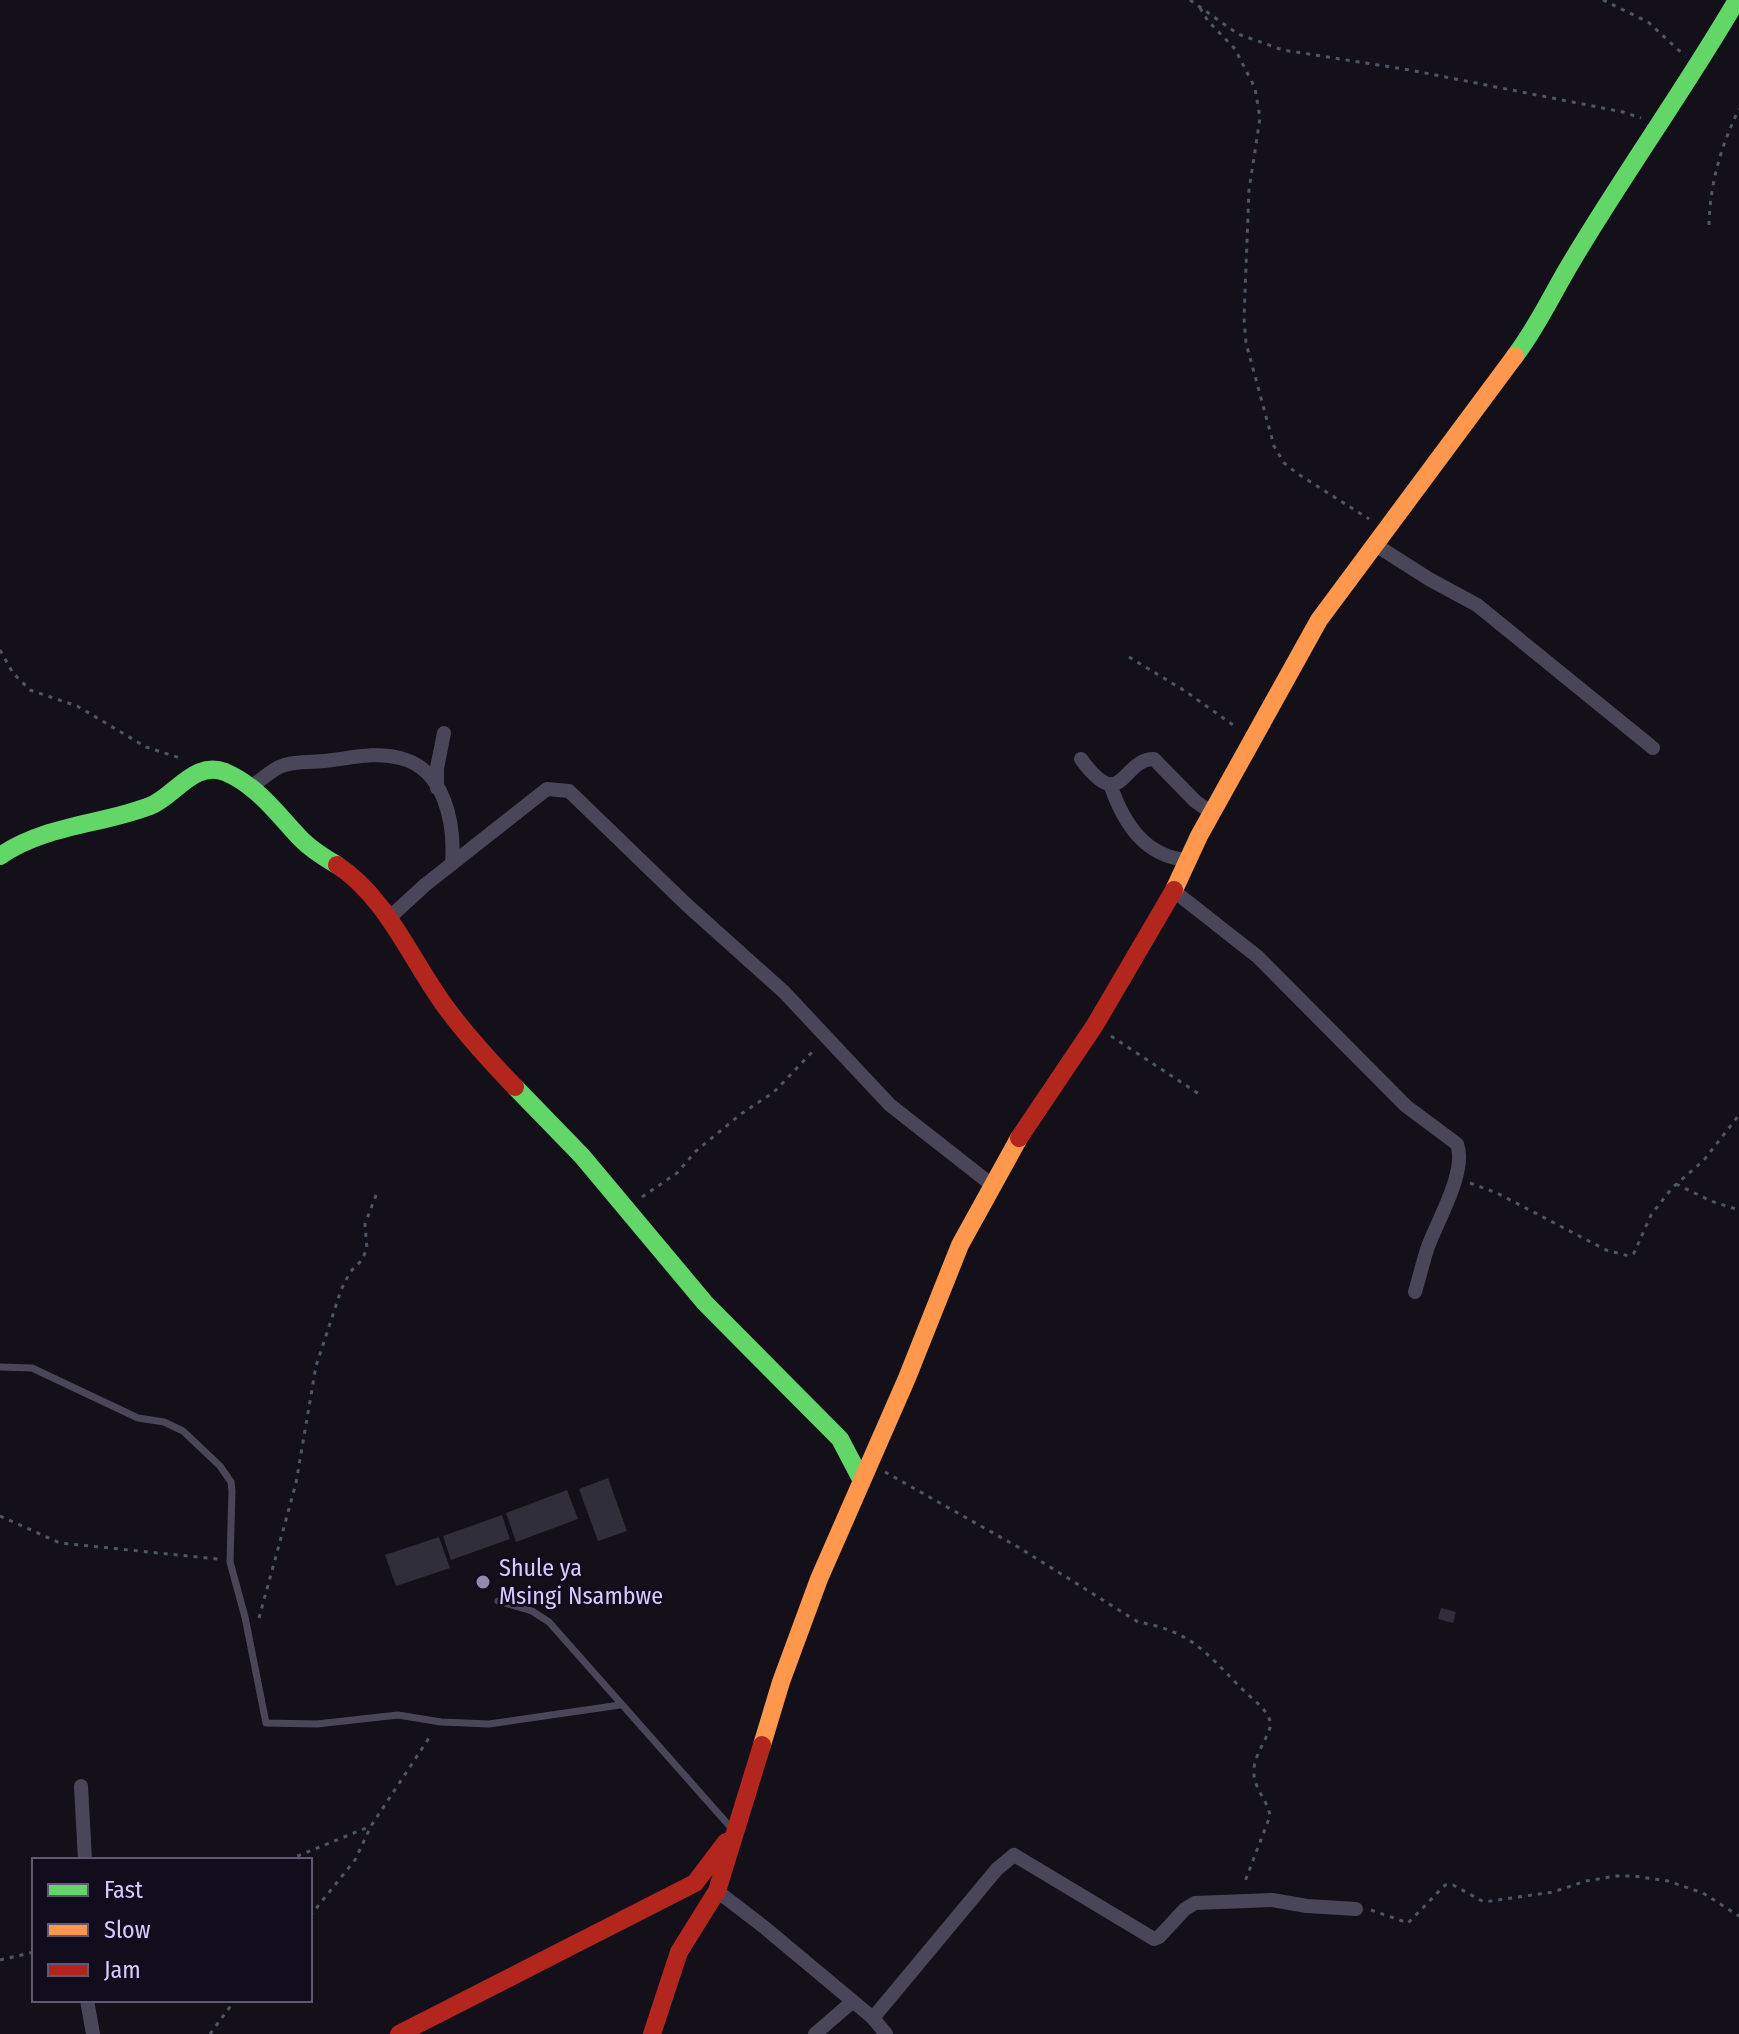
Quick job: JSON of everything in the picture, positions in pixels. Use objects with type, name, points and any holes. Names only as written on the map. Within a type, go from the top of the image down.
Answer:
[{"type":"street","points":[[653,2033],[679,1952],[717,1891],[781,1682],[819,1579],[907,1378],[960,1245],[1029,1120],[1095,1025],[1174,891],[1212,813],[1319,620],[1538,325],[1571,262],[1737,0]]},
{"type":"street","points":[[1380,537],[1477,605],[1653,748]]},
{"type":"street","points":[[437,788],[437,768],[444,733]]},
{"type":"street","points":[[249,789],[281,766],[364,756],[410,761],[437,788],[451,821],[452,864]]},
{"type":"street","points":[[1081,759],[1093,775],[1110,784],[1118,783],[1142,762],[1154,759],[1212,813]]},
{"type":"street","points":[[0,856],[10,847],[31,839],[151,805],[199,772],[215,770],[229,774],[281,814],[313,849],[354,874],[388,919],[443,1004],[480,1051],[582,1156],[705,1303],[813,1409],[864,1472]]},
{"type":"street","points":[[1110,784],[1127,821],[1140,840],[1156,852],[1174,859],[1188,860]]},
{"type":"street","points":[[388,919],[547,789],[569,791],[687,905],[784,992],[890,1105],[992,1185]]},
{"type":"street","points":[[1174,891],[1258,957],[1406,1106],[1457,1144],[1460,1151],[1455,1177],[1427,1249],[1415,1292]]},
{"type":"street","points":[[81,1786],[85,1858]]},
{"type":"street","points":[[399,2034],[695,1883],[734,1832]]},
{"type":"street","points":[[873,2018],[997,1869],[1014,1855],[1154,1939],[1195,1903],[1272,1900],[1356,1909]]},
{"type":"street","points":[[717,1891],[873,2018],[886,2034]]},
{"type":"street","points":[[87,2002],[93,2034]]},
{"type":"street","points":[[815,2034],[852,2002]]},
{"type":"lane","points":[[0,1367],[32,1368],[138,1418],[164,1422],[183,1431],[220,1466],[231,1482],[230,1562],[245,1617],[264,1721],[270,1724],[317,1724],[398,1715],[441,1722],[489,1724],[620,1705]]},
{"type":"lane","points":[[498,1601],[532,1611],[549,1622],[734,1832]]},
{"type":"path","points":[[1190,0],[1238,34],[1283,50],[1476,82],[1623,112],[1660,124]]},
{"type":"path","points":[[1603,0],[1648,22],[1696,69]]},
{"type":"path","points":[[1200,8],[1235,49],[1255,88],[1260,118],[1249,190],[1244,318],[1246,343],[1274,446],[1284,463],[1380,537]]},
{"type":"path","points":[[1709,225],[1717,166],[1739,109]]},
{"type":"path","points":[[0,650],[13,673],[30,690],[77,706],[146,747],[215,770]]},
{"type":"path","points":[[1129,657],[1185,691],[1253,739]]},
{"type":"path","points":[[1095,1025],[1202,1096]]},
{"type":"path","points":[[625,1208],[659,1188],[696,1151],[774,1092],[826,1038]]},
{"type":"path","points":[[1455,1177],[1497,1193],[1606,1250],[1629,1256],[1634,1253],[1651,1215],[1676,1184],[1704,1160],[1739,1115]]},
{"type":"path","points":[[1676,1184],[1739,1210]]},
{"type":"path","points":[[259,1620],[296,1483],[316,1366],[341,1290],[367,1249],[365,1224],[378,1190]]},
{"type":"path","points":[[864,1472],[904,1481],[1138,1622],[1157,1625],[1197,1644],[1264,1709],[1270,1729],[1257,1755],[1254,1778],[1270,1816],[1240,1900]]},
{"type":"path","points":[[0,1516],[60,1543],[201,1556],[230,1562]]},
{"type":"path","points":[[312,1914],[355,1860],[371,1826],[408,1766],[441,1722]]},
{"type":"path","points":[[293,1858],[371,1826]]},
{"type":"path","points":[[1356,1909],[1374,1910],[1408,1923],[1445,1885],[1453,1885],[1484,1902],[1517,1899],[1616,1876],[1668,1881],[1703,1893],[1739,1916]]},
{"type":"path","points":[[0,1960],[32,1952]]},
{"type":"path","points":[[210,2034],[234,2002]]},
{"type":"building","points":[[608,1478],[627,1531],[598,1541],[579,1489]]},
{"type":"building","points":[[567,1490],[578,1519],[516,1542],[506,1513]]},
{"type":"building","points":[[502,1515],[510,1539],[451,1560],[443,1536]]},
{"type":"building","points":[[439,1537],[450,1568],[396,1586],[385,1555]]},
{"type":"building","points":[[1441,1608],[1456,1612],[1453,1623],[1438,1619]]},
{"type":"traffic: fast","points":[[1515,356],[1737,0]]},
{"type":"traffic: fast","points":[[0,856],[35,838],[150,806],[194,775],[214,770],[225,772],[248,785],[306,844],[337,865]]},
{"type":"traffic: fast","points":[[515,1087],[582,1156],[705,1303],[840,1439],[861,1479]]},
{"type":"traffic: slow","points":[[1174,890],[1199,836],[1319,620],[1515,356]]},
{"type":"traffic: slow","points":[[762,1745],[781,1682],[819,1579],[907,1378],[960,1245],[1019,1138]]},
{"type":"traffic: jam","points":[[337,865],[354,878],[383,910],[450,1013],[515,1087]]},
{"type":"traffic: jam","points":[[1019,1138],[1095,1025],[1174,890]]},
{"type":"traffic: jam","points":[[652,2034],[679,1952],[717,1891],[762,1745]]},
{"type":"traffic: jam","points":[[399,2034],[695,1883],[726,1842]]},
{"type":"place","name":"Shule ya Msingi Nsambwe","points":[[483,1582]]}]
